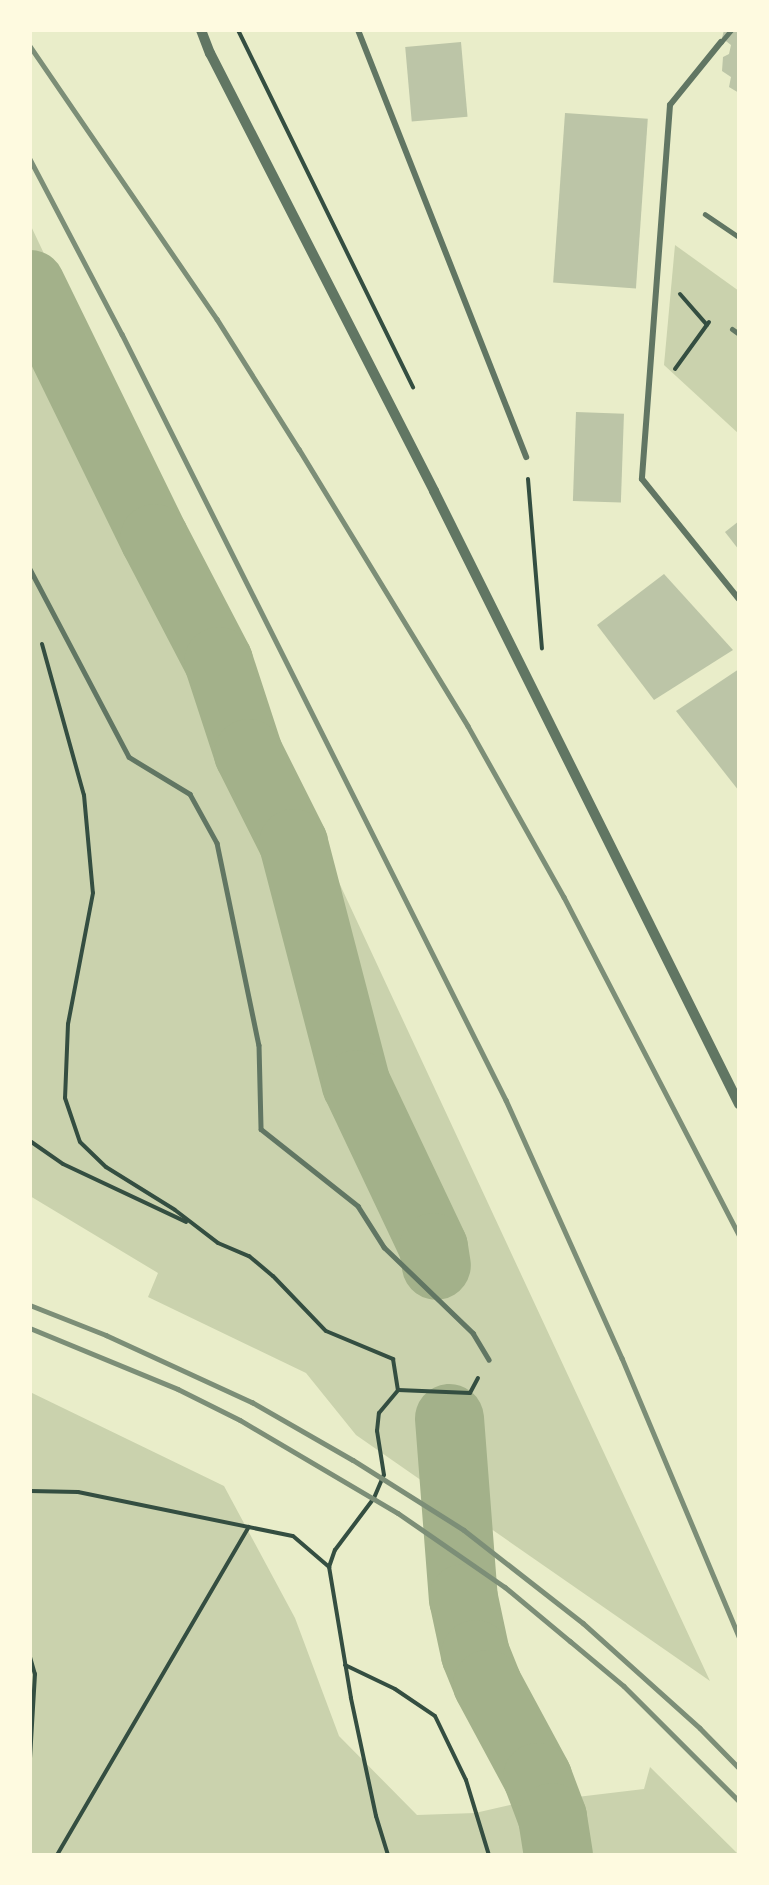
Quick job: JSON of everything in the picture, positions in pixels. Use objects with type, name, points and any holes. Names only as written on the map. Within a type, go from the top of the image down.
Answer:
[{"type":"street","points":[[201,30],[210,53],[434,491],[739,1104]]},
{"type":"street","points":[[358,30],[526,457]]},
{"type":"street","points":[[731,30],[670,105],[642,479],[739,600]]},
{"type":"street","points":[[732,329],[739,334]]},
{"type":"lane","points":[[705,214],[739,237]]},
{"type":"lane","points":[[30,569],[129,757],[190,794],[217,843],[259,1045],[261,1129],[358,1206],[384,1247],[473,1333],[489,1359]]},
{"type":"path","points":[[658,273],[686,299],[707,325]]},
{"type":"path","points":[[648,393],[665,382],[713,316],[732,329]]},
{"type":"path","points":[[526,457],[543,656]]},
{"type":"path","points":[[41,641],[84,795],[93,893],[68,1024],[65,1098],[80,1142],[106,1167],[218,1243],[249,1256],[273,1276],[326,1331],[393,1359],[398,1390],[379,1413],[377,1431],[384,1475],[374,1498],[335,1550],[329,1567],[345,1665],[376,1816],[388,1855]]},
{"type":"path","points":[[30,1141],[63,1164],[194,1225]]},
{"type":"path","points":[[398,1390],[470,1393],[489,1359]]},
{"type":"path","points":[[30,1491],[78,1492],[293,1536],[329,1567]]},
{"type":"path","points":[[57,1855],[249,1527]]},
{"type":"path","points":[[30,1658],[35,1674],[30,1759]]},
{"type":"path","points":[[345,1665],[395,1689],[435,1716],[466,1780],[489,1855]]},
{"type":"green space","points":[[30,224],[218,622],[710,1681],[356,1435],[306,1373],[148,1297],[158,1273],[30,1196]]},
{"type":"green space","points":[[675,245],[739,291],[739,434],[664,365]]},
{"type":"green space","points":[[30,1392],[224,1486],[295,1618],[339,1736],[417,1815],[475,1813],[510,1805],[644,1789],[650,1767],[739,1855],[30,1855]]},
{"type":"building","points":[[724,30],[739,30],[739,93],[729,87],[731,77],[722,71],[723,57],[729,54],[731,45],[722,38]]},
{"type":"building","points":[[461,42],[468,117],[412,122],[405,47]]},
{"type":"building","points":[[565,113],[648,119],[636,288],[553,283]]},
{"type":"building","points":[[576,412],[624,414],[621,503],[573,501]]},
{"type":"building","points":[[739,521],[739,550],[725,532]]},
{"type":"building","points":[[664,574],[733,650],[654,700],[597,625]]},
{"type":"building","points":[[739,669],[739,791],[676,711]]},
{"type":"waterway","points":[[30,284],[154,538],[218,661],[248,753],[293,843],[356,1084],[433,1247],[436,1265]]},
{"type":"waterway","points":[[449,1418],[463,1598],[475,1654],[487,1684],[537,1777],[552,1817],[558,1855]]},
{"type":"railway","points":[[30,46],[217,319],[468,726],[564,897],[739,1235]]},
{"type":"railway","points":[[30,159],[122,334],[506,1100],[622,1358],[739,1636]]},
{"type":"railway","points":[[30,1305],[106,1335],[252,1402],[353,1460],[464,1530],[583,1623],[700,1728],[739,1768]]},
{"type":"railway","points":[[30,1328],[178,1389],[240,1420],[398,1513],[505,1587],[624,1686],[739,1801]]}]
